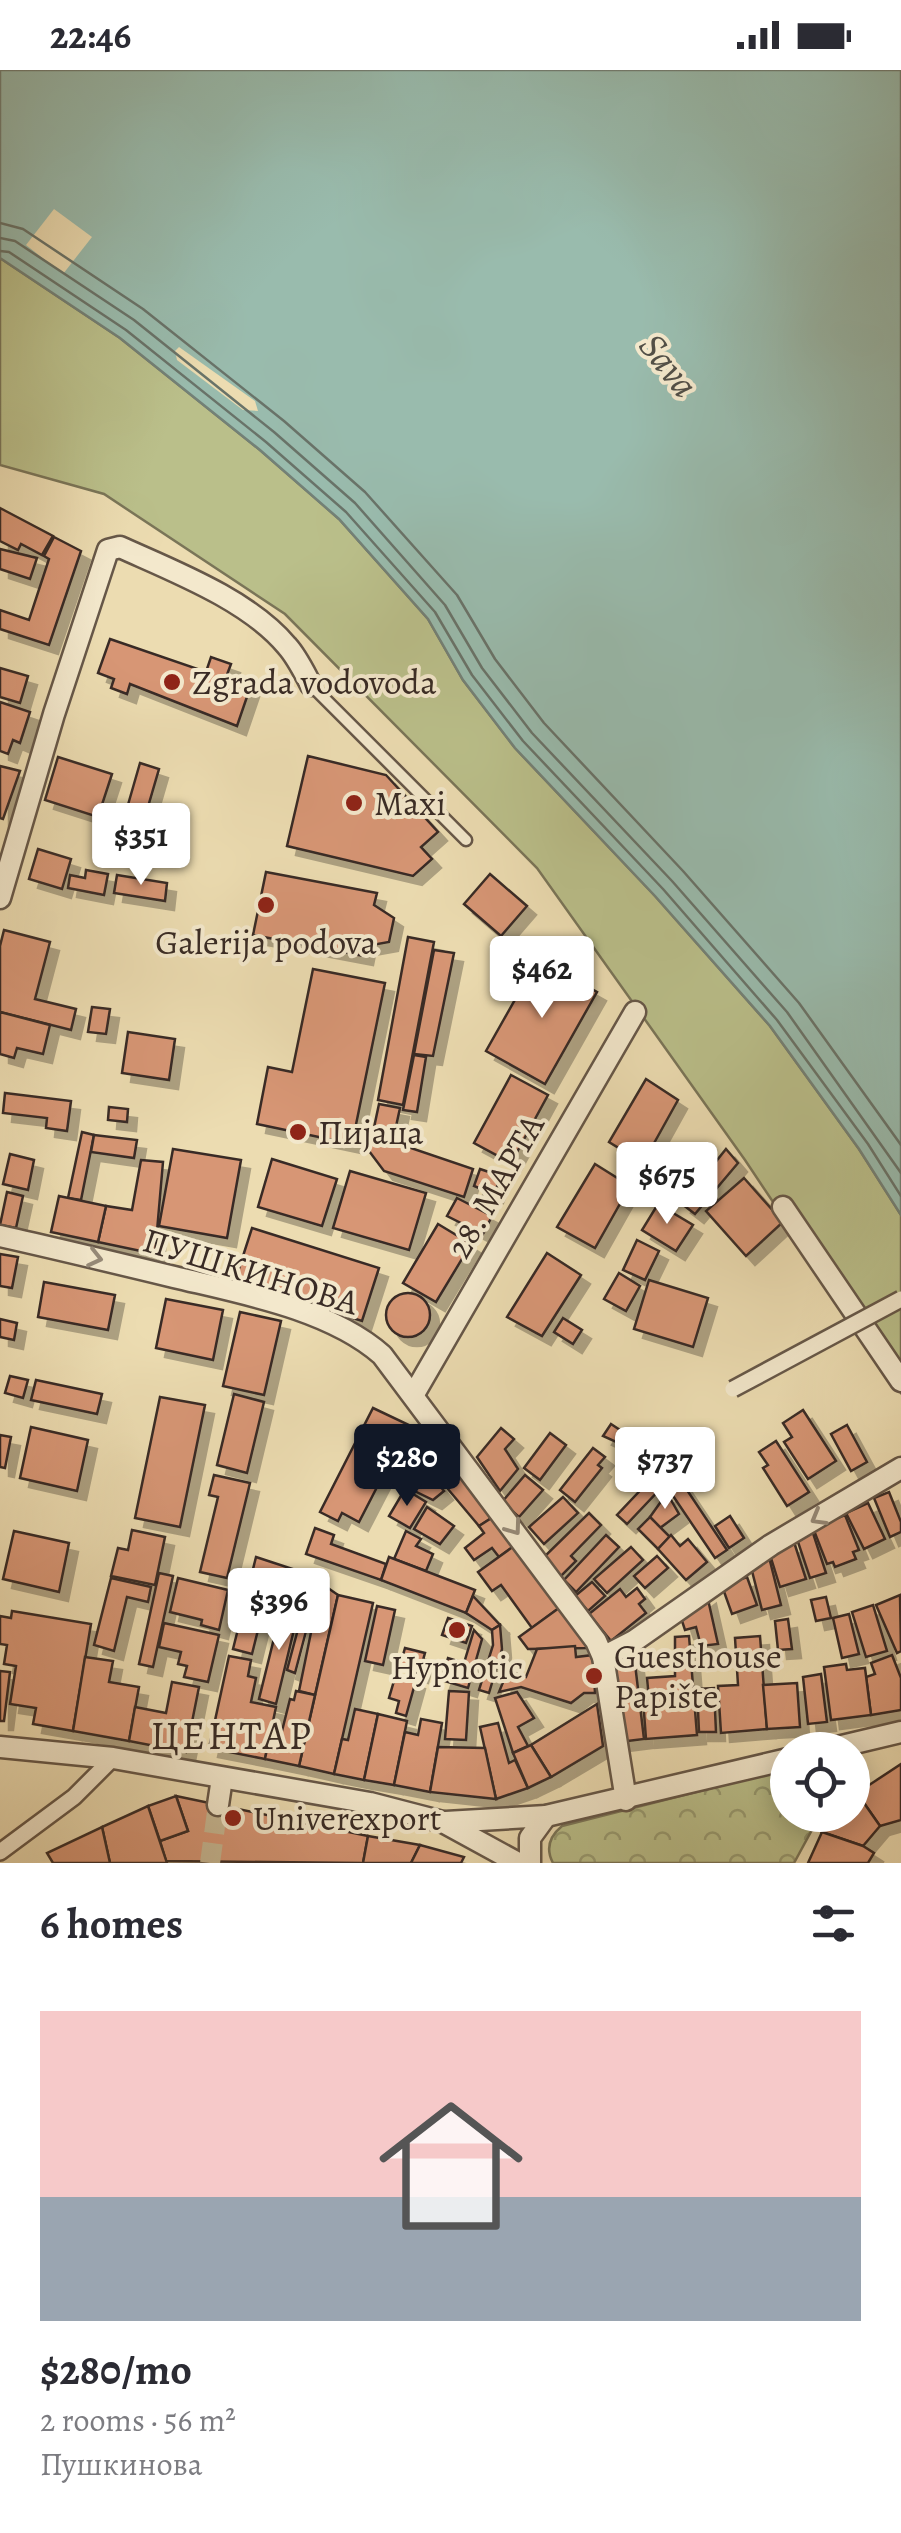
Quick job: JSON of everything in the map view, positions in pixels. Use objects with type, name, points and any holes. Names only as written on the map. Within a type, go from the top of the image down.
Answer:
[{"type":"street","points":[[0,898],[54,714],[106,553],[112,548],[120,547],[212,588],[276,634],[312,685]]},
{"type":"street","name":"28. МАРТА","points":[[414,1394],[635,1012]]},
{"type":"street","points":[[783,1207],[901,1380]]},
{"type":"street","name":"ПУШКИНОВА","points":[[0,1236],[225,1289],[329,1321],[362,1338],[382,1355],[596,1641],[603,1657],[626,1800]]},
{"type":"street","points":[[734,1388],[901,1298]]},
{"type":"street","points":[[603,1657],[634,1641],[771,1545],[901,1468]]},
{"type":"street","points":[[870,1739],[901,1732]]},
{"type":"street","points":[[0,1747],[112,1758],[370,1803],[443,1822],[518,1863]]},
{"type":"street","points":[[0,1852],[74,1798],[112,1758]]},
{"type":"street","points":[[443,1822],[546,1816],[770,1764]]},
{"type":"street","points":[[218,1805],[222,1778]]},
{"type":"street","points":[[530,1863],[530,1838],[546,1816]]},
{"type":"lane","points":[[312,685],[466,840]]},
{"type":"green space","points":[[0,258],[120,338],[339,519],[428,619],[463,680],[515,748],[655,896],[770,1026],[859,1149],[901,1215],[901,1393],[745,1160],[537,868],[285,614],[104,494],[0,465]]},
{"type":"green space","points":[[770,1773],[770,1832],[811,1832],[794,1863],[553,1863],[550,1843],[562,1826]]},
{"type":"water","name":"Sava","points":[[0,70],[901,70],[901,1215],[859,1149],[770,1026],[655,896],[515,748],[463,680],[428,619],[339,519],[120,338],[0,258]]},
{"type":"pier","points":[[54,209],[92,237],[63,274],[26,245]]},
{"type":"pier","points":[[179,347],[255,401],[258,411],[243,410],[177,360],[175,351]]},
{"type":"building","points":[[0,508],[53,536],[42,555],[21,544],[18,550],[0,541]]},
{"type":"building","points":[[54,537],[81,551],[49,645],[0,629],[0,610],[29,620],[49,559],[44,556]]},
{"type":"building","points":[[0,549],[37,558],[30,579],[0,569]]},
{"type":"building","name":"Zgrada vodovoda","points":[[110,639],[206,672],[211,657],[231,664],[225,680],[250,688],[237,726],[130,684],[127,694],[111,688],[114,679],[98,673]]},
{"type":"building","points":[[0,668],[28,676],[20,703],[0,697]]},
{"type":"building","points":[[0,702],[30,712],[20,743],[13,740],[8,754],[0,751]]},
{"type":"building","name":"Maxi","points":[[308,756],[386,775],[438,832],[421,847],[432,859],[413,876],[287,846]]},
{"type":"building","points":[[58,757],[112,774],[98,817],[45,800]]},
{"type":"building","points":[[140,763],[159,769],[138,841],[119,836]]},
{"type":"building","points":[[0,766],[20,771],[3,819],[0,818]]},
{"type":"building","points":[[38,849],[71,859],[62,889],[29,879]]},
{"type":"building","points":[[86,870],[108,874],[104,895],[68,888],[70,875],[85,878]]},
{"type":"building","points":[[266,872],[377,893],[374,905],[394,918],[389,942],[366,946],[364,956],[253,935]]},
{"type":"building","points":[[490,874],[527,906],[501,936],[464,904]]},
{"type":"building","points":[[117,875],[167,883],[165,901],[114,893]]},
{"type":"building","points":[[4,930],[50,942],[35,999],[76,1009],[71,1030],[0,1012],[0,946]]},
{"type":"building","points":[[408,937],[434,942],[403,1105],[378,1100]]},
{"type":"building","points":[[434,950],[454,953],[433,1056],[414,1054]]},
{"type":"building","points":[[538,959],[597,992],[545,1084],[486,1051]]},
{"type":"building","points":[[313,969],[385,983],[352,1144],[257,1124],[268,1067],[292,1072]]},
{"type":"building","points":[[92,1007],[110,1009],[106,1034],[88,1032]]},
{"type":"building","points":[[0,1012],[50,1025],[43,1054],[17,1048],[14,1058],[0,1054]]},
{"type":"building","points":[[128,1032],[175,1039],[169,1080],[122,1073]]},
{"type":"building","points":[[414,1055],[426,1057],[417,1112],[403,1110]]},
{"type":"building","points":[[511,1075],[548,1095],[511,1163],[474,1143]]},
{"type":"building","points":[[646,1079],[678,1100],[643,1163],[609,1142]]},
{"type":"building","points":[[5,1093],[71,1101],[67,1131],[46,1128],[47,1118],[3,1113]]},
{"type":"building","points":[[379,1104],[400,1108],[395,1131],[402,1145],[473,1169],[464,1197],[384,1171],[369,1151]]},
{"type":"building","points":[[109,1107],[128,1109],[127,1122],[108,1120]]},
{"type":"building","points":[[82,1132],[94,1135],[81,1200],[68,1198]]},
{"type":"building","points":[[94,1135],[137,1140],[134,1158],[91,1152]]},
{"type":"building","points":[[173,1149],[241,1160],[227,1238],[159,1226]]},
{"type":"building","points":[[726,1149],[738,1163],[695,1214],[682,1204]]},
{"type":"building","points":[[10,1154],[34,1160],[28,1190],[3,1184]]},
{"type":"building","points":[[272,1159],[337,1179],[322,1226],[258,1207]]},
{"type":"building","points":[[141,1160],[163,1162],[155,1254],[98,1242],[106,1206],[132,1210]]},
{"type":"building","points":[[595,1164],[630,1186],[595,1248],[557,1227]]},
{"type":"building","points":[[480,1169],[501,1176],[494,1194],[474,1186]]},
{"type":"building","points":[[350,1171],[426,1193],[409,1250],[333,1228]]},
{"type":"building","points":[[744,1178],[783,1222],[746,1256],[706,1211]]},
{"type":"building","points":[[7,1192],[23,1196],[16,1228],[0,1225]]},
{"type":"building","points":[[59,1196],[106,1206],[98,1242],[51,1232]]},
{"type":"building","points":[[457,1198],[492,1216],[483,1234],[447,1216]]},
{"type":"building","points":[[658,1204],[693,1225],[676,1251],[642,1230]]},
{"type":"building","points":[[438,1224],[471,1244],[436,1302],[403,1283]]},
{"type":"building","points":[[252,1228],[379,1268],[362,1321],[235,1281]]},
{"type":"building","points":[[637,1240],[659,1251],[645,1280],[623,1270]]},
{"type":"building","points":[[547,1253],[581,1275],[542,1336],[507,1317]]},
{"type":"building","points":[[0,1254],[18,1257],[12,1288],[0,1286]]},
{"type":"building","points":[[619,1273],[640,1286],[626,1311],[604,1299]]},
{"type":"building","points":[[649,1280],[708,1298],[693,1347],[634,1329]]},
{"type":"building","points":[[44,1282],[115,1295],[108,1330],[38,1317]]},
{"type":"building","points":[[408,1293],[424,1299],[430,1315],[424,1331],[408,1337],[392,1331],[386,1315],[392,1299]]},
{"type":"building","points":[[166,1299],[223,1310],[213,1360],[156,1348]]},
{"type":"building","points":[[240,1312],[281,1321],[264,1395],[223,1386]]},
{"type":"building","points":[[563,1318],[582,1330],[573,1344],[554,1332]]},
{"type":"building","points":[[0,1319],[17,1323],[14,1340],[0,1337]]},
{"type":"building","points":[[10,1376],[28,1380],[23,1398],[5,1393]]},
{"type":"building","points":[[36,1380],[102,1394],[97,1414],[31,1400]]},
{"type":"building","points":[[234,1394],[264,1402],[247,1473],[217,1465]]},
{"type":"building","points":[[160,1397],[205,1405],[180,1527],[135,1518]]},
{"type":"building","points":[[373,1408],[409,1425],[359,1522],[342,1513],[338,1521],[320,1512]]},
{"type":"building","points":[[803,1410],[836,1461],[808,1479],[784,1442],[792,1437],[783,1423]]},
{"type":"building","points":[[611,1424],[632,1438],[627,1447],[603,1436]]},
{"type":"building","points":[[847,1425],[867,1462],[851,1471],[831,1434]]},
{"type":"building","points":[[31,1427],[88,1440],[77,1491],[20,1478]]},
{"type":"building","points":[[501,1428],[514,1439],[505,1449],[518,1469],[500,1491],[477,1457]]},
{"type":"building","points":[[550,1433],[566,1445],[540,1480],[524,1468]]},
{"type":"building","points":[[0,1435],[11,1437],[5,1468],[0,1467]]},
{"type":"building","points":[[776,1441],[809,1492],[787,1506],[763,1468],[768,1465],[759,1452]]},
{"type":"building","points":[[593,1448],[605,1457],[598,1465],[602,1468],[575,1502],[560,1490]]},
{"type":"building","points":[[443,1450],[454,1464],[442,1475],[430,1461]]},
{"type":"building","points":[[403,1454],[423,1467],[418,1472],[428,1484],[435,1480],[444,1491],[433,1500],[388,1478]]},
{"type":"building","points":[[628,1454],[650,1468],[640,1483],[618,1468]]},
{"type":"building","points":[[456,1470],[493,1517],[479,1526],[442,1482]]},
{"type":"building","points":[[214,1475],[250,1483],[227,1578],[200,1572],[218,1497],[209,1495]]},
{"type":"building","points":[[525,1475],[543,1490],[519,1517],[502,1502]]},
{"type":"building","points":[[677,1475],[727,1550],[715,1558],[665,1484]]},
{"type":"building","points":[[652,1478],[662,1487],[627,1524],[617,1515]]},
{"type":"building","points":[[405,1489],[426,1502],[410,1528],[389,1516]]},
{"type":"building","points":[[889,1492],[901,1522],[901,1532],[890,1537],[874,1498]]},
{"type":"building","points":[[667,1493],[679,1514],[660,1528],[650,1517]]},
{"type":"building","points":[[563,1497],[578,1513],[544,1544],[529,1527]]},
{"type":"building","points":[[868,1503],[885,1539],[864,1549],[846,1513]]},
{"type":"building","points":[[427,1507],[454,1526],[440,1544],[414,1529]]},
{"type":"building","points":[[589,1513],[601,1525],[571,1556],[576,1561],[561,1576],[543,1558]]},
{"type":"building","points":[[845,1515],[859,1550],[853,1552],[856,1559],[835,1567],[833,1562],[827,1564],[813,1528]]},
{"type":"building","points":[[730,1516],[744,1538],[729,1548],[715,1526]]},
{"type":"building","points":[[493,1517],[514,1546],[499,1557],[492,1548],[474,1560],[465,1548],[484,1533],[479,1526]]},
{"type":"building","points":[[650,1517],[670,1537],[658,1549],[638,1529]]},
{"type":"building","points":[[315,1528],[334,1535],[331,1544],[386,1564],[381,1580],[306,1554]]},
{"type":"building","points":[[132,1530],[165,1537],[155,1585],[111,1576],[118,1548],[128,1550]]},
{"type":"building","points":[[14,1531],[69,1543],[59,1592],[3,1579]]},
{"type":"building","points":[[406,1531],[421,1539],[416,1546],[433,1554],[426,1571],[394,1559]]},
{"type":"building","points":[[813,1533],[826,1573],[810,1578],[797,1539]]},
{"type":"building","points":[[606,1535],[619,1547],[576,1592],[564,1580]]},
{"type":"building","points":[[671,1535],[680,1546],[688,1539],[707,1562],[686,1580],[658,1549]]},
{"type":"building","points":[[794,1542],[806,1579],[780,1587],[771,1558]]},
{"type":"building","points":[[514,1546],[559,1608],[532,1628],[501,1585],[492,1591],[478,1572]]},
{"type":"building","points":[[631,1547],[643,1560],[607,1593],[594,1579]]},
{"type":"building","points":[[657,1556],[668,1568],[645,1588],[634,1576]]},
{"type":"building","points":[[256,1557],[308,1574],[300,1601],[276,1595],[278,1588],[269,1586],[252,1654],[233,1649]]},
{"type":"building","points":[[389,1557],[475,1590],[466,1613],[381,1580]]},
{"type":"building","points":[[769,1557],[781,1605],[762,1610],[752,1571]]},
{"type":"building","points":[[159,1573],[173,1576],[153,1667],[139,1664]]},
{"type":"building","points":[[308,1574],[338,1595],[315,1695],[299,1691],[315,1613],[299,1609]]},
{"type":"building","points":[[747,1577],[757,1605],[732,1614],[722,1586]]},
{"type":"building","points":[[111,1578],[151,1587],[148,1602],[127,1597],[114,1651],[94,1645]]},
{"type":"building","points":[[178,1578],[228,1590],[219,1630],[201,1625],[202,1620],[170,1612]]},
{"type":"building","points":[[592,1582],[605,1596],[588,1611],[575,1596]]},
{"type":"building","points":[[637,1588],[645,1599],[639,1604],[646,1613],[611,1641],[589,1614],[620,1589],[626,1597]]},
{"type":"building","points":[[338,1595],[373,1603],[334,1774],[299,1766]]},
{"type":"building","points":[[707,1595],[718,1644],[701,1646],[696,1627],[685,1630],[680,1615]]},
{"type":"building","points":[[900,1595],[901,1651],[897,1653],[876,1605]]},
{"type":"building","points":[[473,1596],[500,1625],[492,1630],[466,1613]]},
{"type":"building","points":[[826,1597],[831,1618],[816,1621],[811,1600]]},
{"type":"building","points":[[283,1602],[300,1605],[276,1704],[259,1699]]},
{"type":"building","points":[[873,1605],[887,1651],[866,1657],[852,1612]]},
{"type":"building","points":[[377,1606],[395,1610],[383,1665],[365,1661]]},
{"type":"building","points":[[559,1608],[588,1648],[528,1649],[519,1637]]},
{"type":"building","points":[[12,1611],[91,1624],[73,1731],[33,1724],[36,1708],[10,1704],[16,1666],[4,1664],[7,1645],[0,1644],[0,1616],[11,1618]]},
{"type":"building","points":[[849,1614],[859,1654],[842,1658],[833,1618]]},
{"type":"building","points":[[301,1618],[309,1620],[295,1673],[287,1670]]},
{"type":"building","name":"Hypnotic","points":[[448,1618],[472,1626],[466,1643],[442,1635]]},
{"type":"building","points":[[788,1619],[792,1649],[778,1650],[775,1621]]},
{"type":"building","points":[[164,1623],[219,1635],[208,1682],[184,1677],[187,1666],[178,1664],[181,1652],[159,1647]]},
{"type":"building","points":[[500,1625],[502,1649],[489,1693],[479,1690],[493,1645],[492,1630]]},
{"type":"building","points":[[474,1630],[482,1639],[468,1688],[441,1680],[448,1658],[464,1663]]},
{"type":"building","points":[[689,1636],[697,1735],[646,1739],[643,1699],[649,1699],[647,1678],[675,1676],[675,1637]]},
{"type":"building","points":[[760,1636],[767,1729],[721,1733],[718,1686],[738,1685],[735,1638]]},
{"type":"building","points":[[575,1646],[576,1657],[593,1655],[595,1693],[584,1693],[571,1703],[521,1687],[499,1692],[508,1670],[526,1677],[537,1649]]},
{"type":"building","points":[[633,1647],[644,1739],[619,1742],[609,1662]]},
{"type":"building","points":[[405,1648],[425,1653],[419,1674],[399,1669]]},
{"type":"building","points":[[892,1655],[901,1678],[901,1710],[871,1715],[866,1677],[875,1674],[871,1663]]},
{"type":"building","points":[[229,1656],[251,1660],[248,1676],[256,1678],[251,1702],[276,1707],[265,1759],[209,1748]]},
{"type":"building","points":[[85,1657],[113,1661],[109,1682],[139,1687],[129,1741],[73,1731]]},
{"type":"building","points":[[846,1664],[847,1670],[865,1668],[871,1715],[831,1720],[824,1667]]},
{"type":"building","points":[[0,1671],[10,1672],[4,1721],[0,1721]]},
{"type":"building","points":[[396,1674],[416,1680],[406,1716],[396,1713],[399,1701],[389,1698]]},
{"type":"building","points":[[821,1674],[827,1722],[808,1724],[803,1677]]},
{"type":"building","points":[[172,1682],[199,1687],[186,1752],[129,1741],[135,1707],[166,1713]]},
{"type":"building","points":[[797,1683],[800,1727],[767,1729],[763,1685]]},
{"type":"building","points":[[714,1688],[716,1732],[699,1732],[697,1689]]},
{"type":"building","points":[[296,1691],[315,1695],[299,1766],[265,1759],[271,1728],[282,1731],[290,1699],[294,1700]]},
{"type":"building","points":[[449,1691],[469,1692],[466,1740],[445,1739]]},
{"type":"building","points":[[517,1692],[534,1718],[518,1727],[528,1746],[513,1753],[495,1698]]},
{"type":"building","points":[[597,1704],[603,1746],[551,1777],[531,1745]]},
{"type":"building","points":[[355,1709],[378,1714],[364,1780],[334,1774],[342,1739],[348,1740]]},
{"type":"building","points":[[378,1714],[407,1721],[394,1785],[364,1780]]},
{"type":"building","points":[[421,1719],[442,1723],[430,1792],[394,1785],[405,1732],[418,1735]]},
{"type":"building","points":[[498,1723],[509,1763],[515,1760],[528,1788],[496,1799],[480,1727]]},
{"type":"building","points":[[531,1745],[551,1777],[528,1788],[513,1753]]},
{"type":"building","points":[[438,1747],[485,1748],[496,1799],[430,1792]]},
{"type":"building","points":[[901,1764],[901,1820],[880,1826],[870,1812],[870,1784]]},
{"type":"building","name":"Univerexport","points":[[176,1796],[368,1836],[363,1863],[166,1861],[160,1841],[188,1831]]},
{"type":"building","points":[[176,1796],[188,1831],[160,1841],[148,1806]]},
{"type":"building","points":[[148,1806],[167,1863],[110,1863],[102,1827]]},
{"type":"building","points":[[870,1812],[880,1826],[863,1846],[822,1832],[870,1832]]},
{"type":"building","points":[[102,1827],[110,1863],[53,1863],[47,1853]]},
{"type":"building","points":[[822,1832],[874,1853],[868,1863],[808,1863]]},
{"type":"building","points":[[368,1836],[420,1845],[411,1863],[363,1863]]},
{"type":"building","points":[[420,1845],[464,1857],[461,1863],[411,1863]]},
{"type":"tunnel","points":[[210,1863],[218,1805]]},
{"type":"place","name":"Zgrada vodovoda","points":[[172,682]]},
{"type":"place","name":"Maxi","points":[[354,803]]},
{"type":"place","name":"Galerija podova","points":[[266,905]]},
{"type":"place","name":"Пијаца","points":[[298,1132]]},
{"type":"place","name":"Hypnotic","points":[[457,1630]]},
{"type":"place","name":"Guesthouse Papište","points":[[594,1676]]},
{"type":"place","name":"Univerexport","points":[[233,1818]]},
{"type":"district","name":"ЦЕНТАР","points":[[232,1735]]}]
